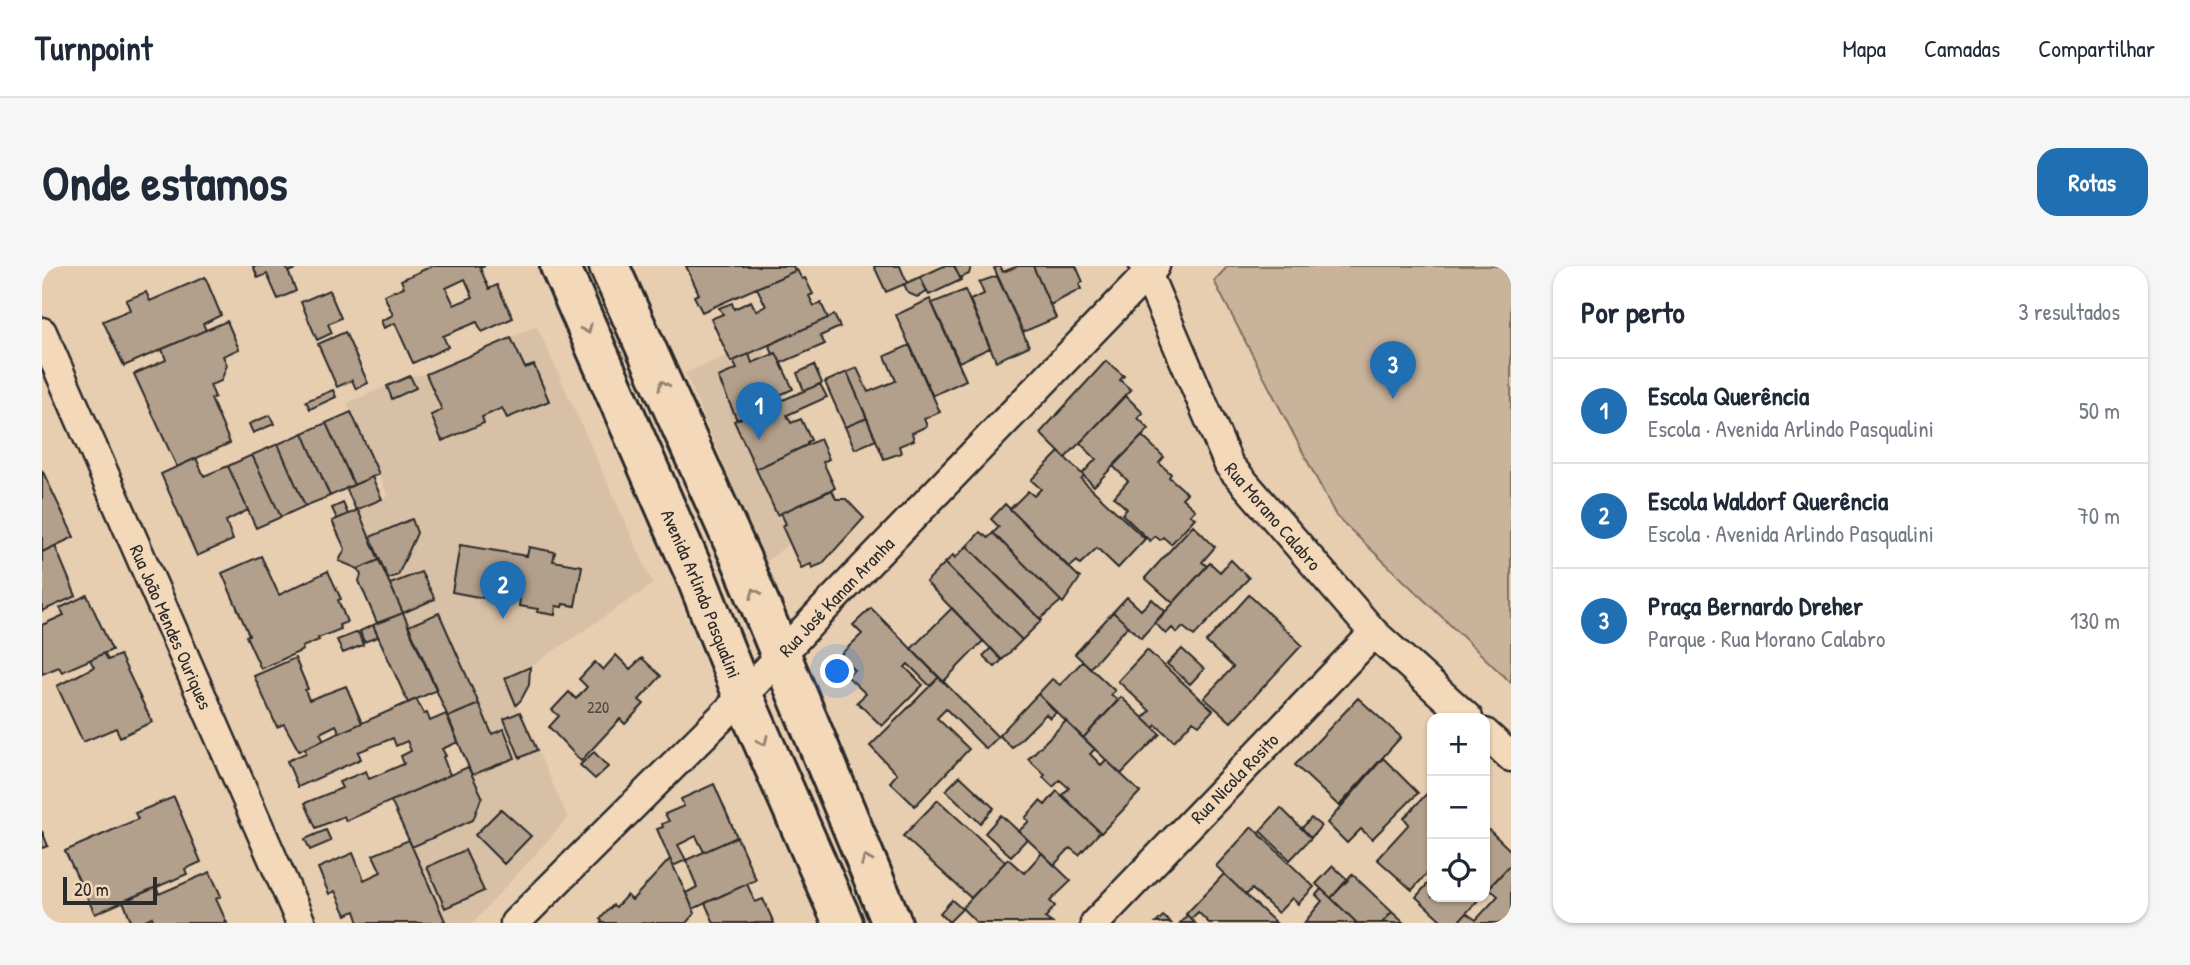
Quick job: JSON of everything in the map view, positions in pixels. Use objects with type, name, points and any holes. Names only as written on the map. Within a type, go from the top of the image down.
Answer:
[{"type":"street","name":"Avenida Arlindo Pasqualini","points":[[560,266],[843,923]]},
{"type":"street","points":[[609,266],[741,559],[892,923]]},
{"type":"street","name":"Rua José Kanan Aranha","points":[[515,923],[782,656],[1149,269]]},
{"type":"street","name":"Rua Morano Calabro","points":[[1149,269],[1229,465],[1374,633],[1462,713]]},
{"type":"street","name":"Rua João Mendes Ouriques","points":[[42,332],[301,923]]},
{"type":"street","name":"Rua Nicola Rosito","points":[[1095,923],[1374,633]]},
{"type":"street","points":[[1490,738],[1511,757]]},
{"type":"shaded area","points":[[1228,266],[1511,266],[1511,683],[1336,516],[1214,281]]},
{"type":"shaded area","points":[[537,326],[653,584],[530,667],[505,678],[568,818],[473,923],[446,923],[391,801],[468,766],[358,510],[388,496],[347,403],[410,376],[426,374]]},
{"type":"shaded area","points":[[759,342],[835,507],[765,563],[685,373]]},
{"type":"building","points":[[253,266],[286,266],[296,291],[278,299],[267,274],[258,278]]},
{"type":"building","points":[[286,266],[303,266],[288,272]]},
{"type":"building","points":[[432,266],[485,266],[480,268],[489,289],[497,285],[513,318],[482,332],[477,322],[443,336],[448,347],[413,363],[395,323],[384,328],[381,321],[393,315],[384,295],[404,287],[401,280]],"holes":[[[465,279],[473,297],[454,305],[446,288]]]},
{"type":"building","points":[[686,266],[793,266],[795,271],[702,312],[694,296],[699,294]]},
{"type":"building","points":[[874,266],[900,266],[907,283],[886,292]]},
{"type":"building","points":[[944,266],[954,266],[961,280],[929,295],[920,277]]},
{"type":"building","points":[[954,266],[971,266],[969,274],[960,278]]},
{"type":"building","points":[[1000,266],[1003,272],[1018,266],[1033,266],[1056,318],[1023,332],[994,268]]},
{"type":"building","points":[[1033,266],[1076,266],[1083,282],[1079,284],[1081,289],[1050,305]]},
{"type":"building","points":[[797,270],[802,279],[805,278],[813,294],[809,296],[814,306],[821,303],[828,318],[731,362],[711,319],[723,314],[719,308],[732,303],[734,309],[751,301],[756,311],[766,306],[757,288]]},
{"type":"building","points":[[997,276],[1029,346],[996,361],[970,300],[984,294],[979,282]]},
{"type":"building","points":[[205,277],[221,315],[203,324],[206,330],[124,366],[103,321],[130,310],[126,300],[146,292],[150,301]]},
{"type":"building","points":[[920,277],[927,292],[917,297],[908,293],[904,284]]},
{"type":"building","points":[[329,290],[341,318],[328,324],[332,333],[317,340],[301,302]]},
{"type":"building","points":[[965,290],[990,348],[959,362],[932,303]]},
{"type":"building","points":[[930,299],[966,380],[932,396],[896,315]]},
{"type":"building","points":[[834,315],[840,327],[820,336],[825,344],[781,363],[776,353],[773,354],[769,345]]},
{"type":"building","points":[[227,321],[239,349],[223,356],[227,365],[221,381],[210,385],[215,397],[211,399],[230,443],[177,467],[134,374],[166,360],[162,349]]},
{"type":"building","points":[[345,332],[368,383],[356,389],[352,380],[337,387],[318,344]]},
{"type":"building","points":[[511,338],[525,368],[534,365],[549,401],[507,418],[502,408],[482,417],[484,423],[442,441],[431,415],[442,410],[426,374]]},
{"type":"building","points":[[910,345],[940,412],[924,419],[927,426],[912,433],[914,440],[899,446],[901,453],[884,459],[847,372],[857,368],[868,392],[896,381],[885,356]]},
{"type":"building","points":[[776,353],[793,389],[773,398],[775,404],[737,420],[718,377],[737,369],[733,361],[749,354],[752,363]]},
{"type":"building","points":[[1106,361],[1124,376],[1120,380],[1131,390],[1065,458],[1040,433]]},
{"type":"building","points":[[814,365],[822,383],[804,391],[797,373]]},
{"type":"building","points":[[847,372],[867,418],[845,427],[825,382]]},
{"type":"building","points":[[410,376],[416,388],[392,399],[387,386]]},
{"type":"building","points":[[820,384],[827,397],[787,415],[791,423],[801,419],[811,440],[807,445],[756,469],[734,421]]},
{"type":"building","points":[[333,390],[336,397],[310,409],[306,401]]},
{"type":"building","points":[[1125,395],[1143,413],[1138,418],[1149,429],[1094,486],[1082,474],[1096,459],[1080,443]]},
{"type":"building","points":[[351,412],[379,474],[354,485],[326,423]]},
{"type":"building","points":[[270,415],[274,424],[253,433],[249,424]]},
{"type":"building","points":[[867,418],[876,440],[855,449],[845,427]]},
{"type":"building","points":[[326,423],[354,485],[330,496],[303,433]]},
{"type":"building","points":[[303,433],[330,496],[305,506],[278,444]]},
{"type":"building","points":[[1142,436],[1164,457],[1159,463],[1171,474],[1169,477],[1187,493],[1182,498],[1195,510],[1190,515],[1195,518],[1171,544],[1163,537],[1160,540],[1155,536],[1150,541],[1122,514],[1127,509],[1114,497],[1128,481],[1113,466]]},
{"type":"building","points":[[820,439],[829,459],[823,462],[835,488],[777,515],[756,469]]},
{"type":"building","points":[[278,444],[305,506],[281,517],[252,455]]},
{"type":"building","points":[[1059,452],[1084,476],[1081,479],[1145,539],[1118,568],[1097,548],[1080,564],[1077,561],[1069,568],[1010,509],[1028,491],[1034,496],[1041,489],[1031,480]]},
{"type":"building","points":[[252,455],[281,517],[256,528],[228,466]]},
{"type":"building","points":[[196,458],[204,476],[228,466],[248,510],[226,521],[233,540],[197,556],[161,474]]},
{"type":"building","points":[[42,470],[74,537],[42,552]]},
{"type":"building","points":[[372,477],[382,499],[356,510],[346,488]]},
{"type":"building","points":[[832,490],[836,499],[846,499],[864,518],[822,564],[801,568],[782,526],[786,524],[781,513]]},
{"type":"building","points":[[343,503],[348,514],[337,519],[332,508]]},
{"type":"building","points":[[1005,504],[1080,578],[1063,603],[993,533],[999,527],[991,519]]},
{"type":"building","points":[[358,510],[379,560],[358,569],[339,561],[345,549],[332,521]]},
{"type":"building","points":[[412,519],[417,533],[398,575],[388,579],[370,537]]},
{"type":"building","points":[[1193,525],[1215,547],[1202,562],[1207,566],[1173,603],[1145,578]]},
{"type":"building","points":[[980,532],[988,538],[993,533],[1061,601],[1040,619],[967,546]]},
{"type":"building","points":[[460,545],[527,556],[529,547],[555,552],[553,561],[582,566],[575,606],[556,606],[555,615],[537,612],[538,609],[519,606],[520,598],[487,593],[489,578],[484,598],[452,592]]},
{"type":"building","points":[[55,546],[76,596],[42,611],[42,552]]},
{"type":"building","points":[[967,546],[1042,620],[1022,640],[945,563],[953,555],[955,558]]},
{"type":"building","points":[[261,556],[279,595],[328,571],[341,599],[338,600],[347,622],[339,625],[341,629],[302,647],[303,650],[261,669],[222,573]]},
{"type":"building","points":[[379,560],[403,613],[377,623],[359,581],[361,575],[358,569]]},
{"type":"building","points":[[1231,560],[1249,578],[1194,636],[1183,627],[1177,633],[1172,628],[1166,634],[1155,623],[1210,563],[1220,572]]},
{"type":"building","points":[[945,563],[1022,640],[1002,660],[926,582]]},
{"type":"building","points":[[421,572],[435,599],[403,613],[390,584]]},
{"type":"building","points":[[87,595],[112,650],[62,672],[59,667],[42,674],[42,625],[64,615],[60,608]]},
{"type":"building","points":[[1249,595],[1302,645],[1231,722],[1204,698],[1233,667],[1206,642]]},
{"type":"building","points":[[1127,597],[1141,610],[1152,599],[1165,611],[1141,638],[1113,612]]},
{"type":"building","points":[[871,608],[939,677],[930,686],[908,664],[905,667],[923,685],[882,726],[857,702],[866,694],[847,676],[854,670],[840,655],[862,634],[853,625]]},
{"type":"building","points":[[952,608],[983,641],[943,682],[911,649]]},
{"type":"building","points":[[1113,612],[1128,626],[1090,668],[1075,654]]},
{"type":"building","points":[[403,613],[437,690],[408,703],[373,625]]},
{"type":"building","points":[[439,613],[479,704],[448,717],[408,626]]},
{"type":"building","points":[[373,625],[378,637],[364,642],[360,631]]},
{"type":"building","points":[[358,632],[363,645],[343,653],[337,640]]},
{"type":"building","points":[[991,648],[1002,660],[995,667],[983,656]]},
{"type":"building","points":[[1182,649],[1204,669],[1190,684],[1167,664]]},
{"type":"building","points":[[1147,650],[1213,710],[1199,725],[1193,721],[1174,741],[1156,725],[1154,728],[1143,718],[1150,711],[1118,681]]},
{"type":"building","points":[[104,653],[108,660],[120,655],[152,722],[120,737],[116,728],[83,742],[57,686],[94,667],[90,660]]},
{"type":"building","points":[[616,655],[630,669],[642,658],[661,676],[639,700],[644,704],[625,724],[620,719],[581,761],[549,727],[559,716],[552,710],[569,692],[576,699],[587,687],[579,679],[595,662],[603,670]]},
{"type":"building","points":[[295,658],[308,689],[305,690],[309,700],[346,686],[362,723],[340,733],[336,725],[320,733],[324,740],[299,751],[284,724],[277,727],[254,676]]},
{"type":"building","points":[[1083,661],[1115,691],[1111,694],[1118,701],[1083,738],[1038,694],[1052,679],[1060,685]]},
{"type":"building","points":[[530,667],[529,685],[516,705],[505,678]]},
{"type":"building","points":[[939,677],[998,737],[986,749],[946,709],[937,718],[969,749],[915,806],[890,782],[897,774],[870,746]]},
{"type":"building","points":[[1038,694],[1056,712],[1050,718],[1046,714],[1012,748],[999,735]]},
{"type":"building","points":[[1121,697],[1160,734],[1121,774],[1083,738]]},
{"type":"building","points":[[1358,698],[1401,737],[1339,806],[1295,765]]},
{"type":"building","points":[[416,699],[430,721],[446,714],[458,742],[442,749],[450,775],[346,821],[344,816],[316,828],[305,803],[342,788],[339,782],[366,771],[369,779],[404,764],[401,756],[411,751],[407,741],[396,746],[393,738],[358,752],[361,759],[298,787],[287,761],[306,753],[305,748]]},
{"type":"building","points":[[479,704],[492,734],[504,729],[515,758],[472,775],[448,717]]},
{"type":"building","points":[[520,712],[537,750],[520,758],[504,719]]},
{"type":"building","points":[[1066,721],[1095,749],[1090,754],[1101,765],[1106,760],[1140,792],[1101,833],[1062,795],[1069,788],[1060,780],[1053,787],[1028,759]]},
{"type":"building","points":[[594,752],[608,767],[595,779],[580,765]]},
{"type":"building","points":[[1383,758],[1418,793],[1372,839],[1361,829],[1347,843],[1327,823]]},
{"type":"building","points":[[468,767],[482,796],[473,820],[412,847],[391,801]]},
{"type":"building","points":[[960,776],[994,808],[980,823],[946,790]]},
{"type":"building","points":[[714,784],[737,837],[704,852],[696,836],[678,845],[686,860],[673,866],[657,829],[669,821],[665,814],[684,806],[681,799]]},
{"type":"building","points":[[1057,791],[1100,832],[1079,855],[1070,848],[1054,865],[1019,831],[1029,821],[1025,818],[1040,801],[1045,805]]},
{"type":"building","points":[[1427,793],[1427,874],[1412,890],[1377,859],[1409,824],[1404,818]]},
{"type":"building","points":[[174,797],[201,862],[185,869],[187,874],[95,914],[65,851],[138,819],[135,813]]},
{"type":"building","points":[[938,800],[1005,862],[971,898],[903,836]]},
{"type":"building","points":[[1281,808],[1311,838],[1290,860],[1260,831]]},
{"type":"building","points":[[501,809],[531,836],[504,864],[475,835]]},
{"type":"building","points":[[1001,815],[1027,839],[1011,856],[985,833]]},
{"type":"building","points":[[1311,818],[1321,826],[1311,838],[1302,828]]},
{"type":"building","points":[[1252,827],[1314,887],[1298,904],[1292,898],[1278,913],[1252,889],[1246,895],[1216,866]]},
{"type":"building","points":[[326,830],[331,841],[310,850],[305,839]]},
{"type":"building","points":[[42,831],[48,846],[42,848]]},
{"type":"building","points":[[1490,831],[1511,851],[1511,864],[1490,887]]},
{"type":"building","points":[[737,837],[756,880],[693,909],[686,893],[697,887],[686,860]]},
{"type":"building","points":[[409,840],[445,921],[359,923],[355,911],[346,915],[335,891],[329,894],[318,868],[353,853],[364,880],[381,872],[373,855]]},
{"type":"building","points":[[465,850],[484,891],[445,908],[427,867]]},
{"type":"building","points":[[1042,853],[1071,881],[1050,901],[1055,906],[1045,918],[1052,923],[977,923],[962,908],[1008,859],[1024,873]]},
{"type":"building","points":[[670,859],[695,913],[686,923],[601,923],[600,919],[613,905],[616,907],[627,895],[632,900]]},
{"type":"building","points":[[1511,864],[1511,923],[1457,923],[1466,913],[1476,920],[1498,896],[1490,887]]},
{"type":"building","points":[[1333,866],[1348,880],[1331,898],[1316,884]]},
{"type":"building","points":[[210,872],[221,896],[216,899],[227,923],[154,923],[152,917],[132,923],[123,901],[156,887],[159,894]]},
{"type":"building","points":[[1224,874],[1276,923],[1209,923],[1198,912],[1191,919],[1186,914]]},
{"type":"building","points":[[1352,874],[1392,912],[1382,923],[1357,923],[1331,898]]},
{"type":"building","points":[[747,884],[755,902],[763,899],[774,923],[714,923],[705,903]]},
{"type":"building","points":[[1427,885],[1427,902],[1476,902],[1457,923],[1444,923],[1416,897]]},
{"type":"building","points":[[1321,889],[1357,923],[1304,923],[1322,901],[1316,895]]},
{"type":"building","points":[[952,900],[962,909],[949,922],[940,913]]},
{"type":"building","points":[[1392,912],[1404,923],[1382,923]]},
{"type":"building","points":[[1187,915],[1195,923],[1180,923]]},
{"type":"building","points":[[1163,916],[1171,923],[1156,923]]},
{"type":"place","name":"Praça Bernardo Dreher","points":[[1393,399]]},
{"type":"place","name":"Escola Querência","points":[[759,440]]},
{"type":"place","name":"Escola Waldorf Querência","points":[[503,619]]}]
